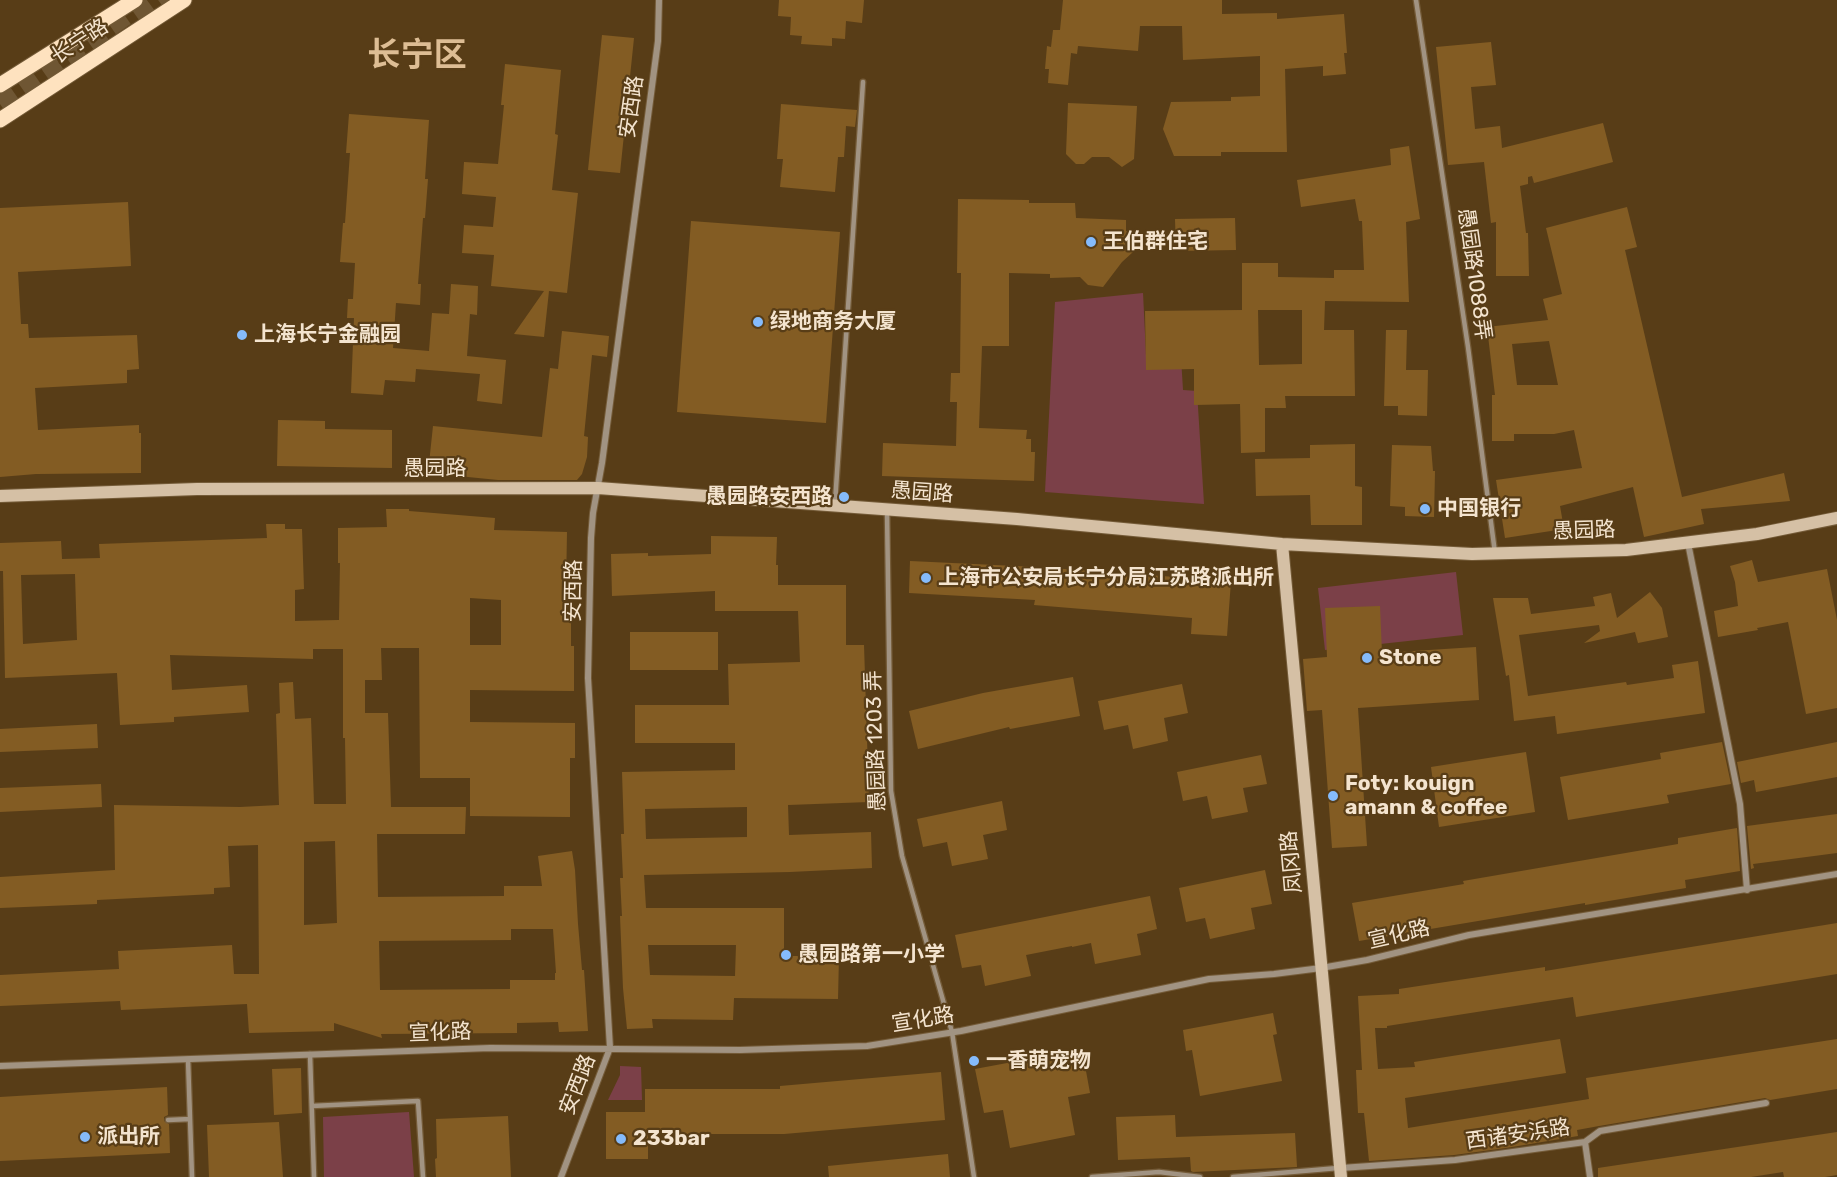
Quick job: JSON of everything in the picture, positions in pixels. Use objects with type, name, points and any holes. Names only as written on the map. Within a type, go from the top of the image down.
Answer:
[{"type":"main road","name":"长宁路","points":[[0,85],[135,0]]},
{"type":"main road","name":"长宁路","points":[[0,120],[183,0]]},
{"type":"main road","name":"愚园路","points":[[0,496],[197,489],[598,489],[1017,519],[1282,544],[1472,554],[1626,550],[1757,534],[1837,518]]},
{"type":"main road","name":"凤冈路","points":[[1282,544],[1341,1172]]},
{"type":"street","name":"安西路","points":[[561,1177],[610,1048],[588,678],[591,538],[658,41],[660,0]]},
{"type":"street","points":[[1688,542],[1740,804],[1747,890]]},
{"type":"street","name":"宣化路","points":[[0,1066],[490,1048],[740,1050],[867,1046],[952,1032],[1209,979],[1321,968],[1367,960],[1469,935],[1837,874]]},
{"type":"street","name":"西诸安浜路","points":[[1341,1172],[1455,1160],[1585,1142],[1600,1131],[1766,1103]]},
{"type":"street","points":[[1585,1142],[1590,1177]]},
{"type":"lane","name":"愚园路1088弄","points":[[1416,0],[1468,347],[1495,554]]},
{"type":"lane","points":[[835,506],[863,82]]},
{"type":"lane","name":"愚园路 1203 弄","points":[[887,510],[891,791],[902,856],[952,1032],[974,1177]]},
{"type":"lane","points":[[310,1054],[314,1177]]},
{"type":"lane","points":[[188,1059],[192,1177]]},
{"type":"lane","points":[[312,1106],[418,1101],[423,1177]]},
{"type":"lane","points":[[168,1120],[190,1119]]},
{"type":"lane","points":[[1092,1177],[1159,1172],[1200,1177]]},
{"type":"lane","points":[[1233,1177],[1341,1172]]},
{"type":"shaded area","points":[[1143,293],[1146,355],[1181,358],[1183,390],[1197,391],[1204,504],[1045,492],[1055,302]]},
{"type":"shaded area","points":[[1456,572],[1463,635],[1325,650],[1318,588]]},
{"type":"shaded area","points":[[620,1066],[641,1067],[642,1100],[608,1100],[620,1075]]},
{"type":"shaded area","points":[[409,1112],[414,1177],[324,1177],[323,1117]]},
{"type":"building","points":[[779,0],[864,0],[862,23],[846,21],[845,39],[832,38],[832,46],[801,44],[802,36],[790,35],[791,17],[778,16]]},
{"type":"building","points":[[1063,0],[1222,0],[1222,14],[1277,13],[1277,19],[1344,14],[1346,74],[1323,76],[1323,66],[1285,69],[1287,152],[1221,152],[1221,156],[1174,156],[1163,129],[1171,102],[1231,101],[1231,97],[1260,96],[1260,56],[1183,60],[1182,26],[1140,26],[1138,51],[1078,46],[1077,54],[1071,53],[1068,85],[1048,83],[1049,69],[1045,69],[1047,46],[1051,47],[1053,30],[1060,30]]},
{"type":"building","points":[[602,35],[634,38],[620,173],[588,170]]},
{"type":"building","points":[[1491,42],[1496,85],[1471,87],[1475,129],[1500,126],[1502,148],[1603,123],[1613,162],[1534,183],[1532,176],[1528,177],[1528,184],[1520,186],[1526,233],[1528,233],[1529,276],[1496,276],[1496,222],[1491,223],[1484,162],[1448,165],[1436,47]]},
{"type":"building","points":[[505,64],[561,70],[555,134],[558,135],[552,190],[578,193],[567,293],[549,291],[544,337],[514,334],[544,291],[491,286],[494,255],[462,253],[464,225],[493,227],[496,197],[462,194],[464,162],[498,164],[504,105],[501,105]]},
{"type":"building","points":[[1068,103],[1137,106],[1134,159],[1122,167],[1109,157],[1092,157],[1084,164],[1076,164],[1066,154]]},
{"type":"building","points":[[781,104],[857,110],[855,127],[846,126],[844,157],[838,157],[835,192],[780,187],[783,159],[777,159]]},
{"type":"building","points":[[349,114],[429,120],[425,179],[428,179],[418,284],[421,284],[420,305],[396,303],[393,348],[429,351],[432,313],[449,314],[451,284],[478,286],[477,315],[470,314],[467,356],[506,360],[502,404],[477,401],[480,374],[416,369],[415,382],[385,380],[383,395],[351,393],[354,318],[347,318],[348,299],[353,299],[355,263],[340,262],[350,153],[346,153]]},
{"type":"building","points":[[1409,146],[1420,219],[1406,222],[1409,302],[1325,301],[1324,330],[1354,330],[1355,396],[1285,396],[1286,408],[1265,408],[1265,452],[1241,453],[1240,404],[1194,405],[1194,369],[1146,370],[1145,311],[1242,310],[1242,263],[1278,263],[1278,277],[1334,278],[1334,270],[1364,270],[1362,221],[1359,221],[1355,199],[1301,207],[1297,180],[1391,165],[1390,149]],"holes":[[[1258,310],[1302,310],[1302,364],[1259,365]]]},
{"type":"building","points":[[958,199],[1075,203],[1076,218],[1126,220],[1126,231],[1135,232],[1133,252],[1122,262],[1103,287],[1088,285],[1080,277],[1050,278],[1050,274],[1009,273],[1009,346],[982,346],[979,428],[1027,430],[1026,439],[1031,439],[1031,452],[1035,452],[1034,481],[882,476],[883,443],[956,446],[957,402],[950,402],[951,373],[960,373],[961,273],[957,273]]},
{"type":"building","points":[[128,202],[131,266],[18,272],[21,324],[28,324],[29,338],[137,335],[139,369],[127,370],[127,383],[35,388],[38,430],[139,425],[141,473],[36,474],[0,477],[0,208]]},
{"type":"building","points":[[1627,207],[1637,247],[1625,250],[1682,497],[1784,473],[1790,501],[1701,509],[1704,524],[1644,537],[1633,487],[1560,506],[1564,529],[1505,538],[1496,480],[1582,468],[1574,430],[1554,434],[1514,434],[1514,441],[1492,441],[1492,395],[1495,395],[1487,327],[1548,320],[1543,299],[1562,294],[1546,228]],"holes":[[[1549,341],[1558,385],[1517,385],[1512,344]]]},
{"type":"building","points":[[1235,218],[1236,250],[1176,251],[1175,219]]},
{"type":"building","name":"绿地商务大厦","points":[[691,221],[840,232],[826,423],[677,412]]},
{"type":"building","points":[[1386,330],[1407,330],[1406,370],[1428,370],[1427,416],[1398,415],[1398,406],[1384,406]]},
{"type":"building","points":[[562,331],[609,336],[607,357],[592,355],[584,436],[588,437],[587,457],[582,474],[577,480],[498,480],[428,473],[433,426],[542,437],[550,368],[558,369]]},
{"type":"building","points":[[278,420],[325,421],[325,429],[392,430],[392,468],[277,466]]},
{"type":"building","points":[[1355,444],[1355,486],[1362,487],[1362,525],[1311,525],[1310,495],[1256,496],[1255,459],[1310,458],[1310,445]]},
{"type":"building","points":[[1392,445],[1431,446],[1433,471],[1435,471],[1434,517],[1405,516],[1405,507],[1390,506]]},
{"type":"building","points":[[386,509],[409,509],[409,511],[495,518],[494,530],[567,532],[566,587],[571,587],[574,691],[470,690],[470,722],[575,723],[575,758],[570,758],[570,817],[470,816],[470,778],[420,778],[419,648],[381,648],[382,680],[365,680],[365,713],[388,713],[391,807],[466,807],[465,834],[377,834],[378,897],[504,896],[504,886],[542,886],[538,856],[572,851],[588,1031],[559,1032],[558,1022],[517,1023],[517,1033],[381,1034],[382,1038],[334,1023],[334,1031],[249,1033],[247,1004],[121,1010],[120,1001],[0,1006],[0,975],[119,969],[118,951],[232,945],[234,974],[259,974],[258,845],[228,846],[230,887],[214,888],[214,894],[97,900],[97,904],[0,908],[0,877],[115,870],[114,805],[240,807],[279,805],[276,714],[280,713],[279,683],[293,682],[295,719],[311,718],[314,804],[346,804],[343,649],[313,649],[313,659],[170,655],[172,690],[247,685],[249,712],[174,717],[174,722],[120,725],[117,673],[5,678],[3,571],[0,571],[0,543],[61,541],[62,559],[100,558],[99,544],[267,538],[266,524],[285,524],[285,529],[302,529],[304,589],[295,590],[295,621],[339,620],[338,528],[387,527]],"holes":[[[75,574],[77,640],[23,644],[21,575]],[[470,598],[501,600],[501,645],[470,645]],[[335,841],[337,923],[304,925],[304,842]],[[511,929],[553,929],[555,980],[510,980],[510,989],[380,990],[379,941],[511,940]]]},
{"type":"building","points":[[711,536],[777,537],[778,585],[846,585],[846,645],[864,645],[869,802],[788,805],[789,835],[871,832],[872,868],[644,875],[646,908],[784,908],[784,956],[839,956],[838,999],[734,998],[733,1020],[652,1019],[653,1028],[627,1029],[620,916],[622,916],[620,878],[623,878],[621,834],[624,834],[622,772],[735,770],[735,743],[635,743],[635,705],[729,705],[728,664],[800,662],[798,611],[715,611],[715,591],[612,596],[611,554],[648,553],[648,556],[711,554]],"holes":[[[747,807],[747,837],[646,839],[645,809]],[[648,945],[736,945],[735,976],[650,975]]]},
{"type":"building","points":[[1752,560],[1758,582],[1827,569],[1837,620],[1837,708],[1806,714],[1788,622],[1718,637],[1714,611],[1738,606],[1730,566]]},
{"type":"building","points":[[910,561],[1037,567],[1231,581],[1227,636],[1191,634],[1192,618],[1034,605],[1035,600],[909,593]]},
{"type":"building","points":[[1650,592],[1662,608],[1668,637],[1638,643],[1635,632],[1584,643],[1600,631],[1599,625],[1519,635],[1528,696],[1626,682],[1627,685],[1674,678],[1672,665],[1698,661],[1705,713],[1557,734],[1555,716],[1514,721],[1509,675],[1506,676],[1493,598],[1528,598],[1531,614],[1595,606],[1593,597],[1611,593],[1617,618]]},
{"type":"building","points":[[1380,606],[1382,653],[1476,647],[1479,700],[1358,708],[1367,846],[1332,848],[1322,710],[1307,711],[1303,659],[1327,657],[1325,608]]},
{"type":"building","points":[[630,632],[718,632],[718,670],[630,670]]},
{"type":"building","points":[[1073,677],[1080,716],[1010,729],[1009,727],[918,749],[909,711],[983,693]]},
{"type":"building","points":[[1182,684],[1188,713],[1164,718],[1168,741],[1133,749],[1128,725],[1104,730],[1098,701]]},
{"type":"building","points":[[97,724],[98,748],[0,752],[0,729]]},
{"type":"building","points":[[1722,742],[1731,784],[1667,795],[1669,803],[1568,820],[1560,777],[1661,759],[1660,753]]},
{"type":"building","points":[[1837,742],[1837,777],[1756,792],[1754,780],[1741,783],[1737,762]]},
{"type":"building","points":[[1526,752],[1535,812],[1439,827],[1431,767]]},
{"type":"building","points":[[1261,755],[1267,784],[1243,788],[1248,812],[1212,819],[1207,796],[1183,801],[1177,772]]},
{"type":"building","points":[[101,784],[102,807],[0,812],[0,788]]},
{"type":"building","points":[[1002,801],[1007,830],[983,835],[988,859],[952,866],[947,842],[923,847],[917,819]]},
{"type":"building","points":[[1837,814],[1837,853],[1753,864],[1754,868],[1751,869],[1747,826]]},
{"type":"building","points":[[1737,828],[1740,871],[1685,880],[1686,888],[1359,941],[1352,903],[1464,884],[1463,881],[1678,844],[1678,838]]},
{"type":"building","points":[[1265,870],[1272,904],[1251,908],[1255,929],[1210,939],[1205,918],[1186,922],[1179,888]]},
{"type":"building","points":[[1150,896],[1157,929],[1137,934],[1141,955],[1095,964],[1091,943],[1026,955],[1031,976],[985,986],[981,965],[962,968],[955,935]]},
{"type":"building","points":[[1837,923],[1837,974],[1576,1017],[1573,997],[1387,1026],[1387,1028],[1375,1028],[1378,1069],[1415,1067],[1414,1062],[1560,1039],[1566,1073],[1405,1098],[1408,1128],[1589,1099],[1586,1078],[1837,1039],[1837,1089],[1770,1100],[1765,1098],[1599,1126],[1577,1130],[1578,1136],[1506,1148],[1454,1155],[1369,1161],[1364,1113],[1358,1113],[1356,1070],[1362,1070],[1358,996],[1399,994],[1399,989],[1545,967],[1545,971]]},
{"type":"building","points":[[1273,1013],[1277,1034],[1273,1035],[1282,1081],[1200,1096],[1192,1050],[1186,1051],[1183,1030]]},
{"type":"building","points":[[1082,1049],[1090,1093],[1068,1097],[1075,1135],[1010,1148],[1003,1110],[984,1113],[975,1069]]},
{"type":"building","points":[[301,1068],[302,1113],[274,1115],[272,1069]]},
{"type":"building","points":[[941,1072],[945,1120],[784,1134],[648,1134],[648,1159],[606,1159],[606,1112],[645,1112],[645,1089],[780,1089],[780,1086]]},
{"type":"building","name":"派出所","points":[[167,1087],[168,1115],[164,1117],[164,1121],[169,1124],[170,1153],[0,1161],[0,1097]]},
{"type":"building","points":[[1175,1115],[1176,1137],[1295,1133],[1297,1167],[1193,1172],[1190,1157],[1118,1160],[1116,1117]]},
{"type":"building","points":[[508,1116],[511,1177],[436,1177],[436,1119]]},
{"type":"building","points":[[279,1122],[283,1177],[209,1177],[207,1125]]},
{"type":"building","points":[[1837,1132],[1837,1175],[1784,1177],[1783,1172],[1751,1177],[1598,1177],[1598,1168]]},
{"type":"building","points":[[948,1154],[950,1177],[829,1177],[828,1166]]},
{"type":"tunnel","points":[[140,21],[169,0]]},
{"type":"tunnel","points":[[0,104],[148,1]]},
{"type":"place","name":"王伯群住宅","points":[[1091,242]]},
{"type":"place","name":"绿地商务大厦","points":[[758,322]]},
{"type":"place","name":"上海长宁金融园","points":[[242,335]]},
{"type":"place","name":"愚园路安西路","points":[[844,497]]},
{"type":"place","name":"中国银行","points":[[1425,509]]},
{"type":"place","name":"上海市公安局长宁分局江苏路派出所","points":[[926,578]]},
{"type":"place","name":"Stone","points":[[1367,658]]},
{"type":"place","name":"Foty: kouign amann & coffee","points":[[1333,796]]},
{"type":"place","name":"愚园路第一小学","points":[[786,955]]},
{"type":"place","name":"一香萌宠物","points":[[974,1061]]},
{"type":"place","name":"派出所","points":[[85,1137]]},
{"type":"place","name":"233bar","points":[[621,1139]]},
{"type":"district","name":"长宁区","points":[[417,56]]}]
